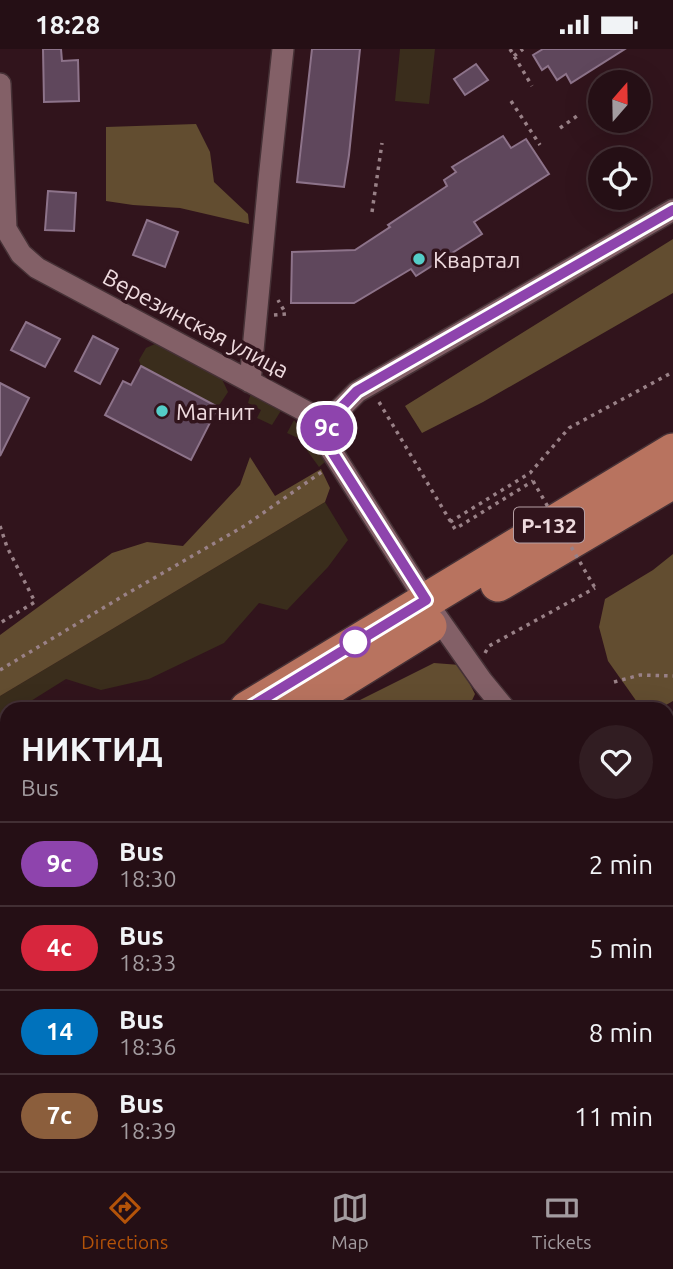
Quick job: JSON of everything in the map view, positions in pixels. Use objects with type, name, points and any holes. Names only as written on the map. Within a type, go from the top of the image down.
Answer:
[{"type":"highway","name":"Р-132","points":[[305,702],[433,610],[673,451]]},
{"type":"highway","name":"Р-132","points":[[260,702],[673,481]]},
{"type":"street","points":[[250,382],[283,49]]},
{"type":"street","name":"Верезинская улица","points":[[0,84],[6,229],[21,254],[37,268],[307,412],[433,610],[499,702]]},
{"type":"street","points":[[322,436],[337,412],[357,391],[673,210]]},
{"type":"path","points":[[510,49],[532,86]]},
{"type":"path","points":[[514,56],[523,49]]},
{"type":"path","points":[[511,101],[541,145]]},
{"type":"path","points":[[560,128],[577,116]]},
{"type":"path","points":[[372,212],[382,143]]},
{"type":"path","points":[[273,315],[286,314]]},
{"type":"path","points":[[450,522],[530,473],[569,428],[673,372]]},
{"type":"path","points":[[369,385],[455,529],[533,481],[595,588],[489,646],[483,655],[487,670],[482,681]]},
{"type":"path","points":[[0,670],[246,526],[338,460]]},
{"type":"path","points":[[0,526],[7,547],[35,602],[0,624]]},
{"type":"path","points":[[614,682],[640,674],[673,676]]},
{"type":"shaded area","points":[[400,49],[435,49],[429,104],[395,101]]},
{"type":"shaded area","points":[[196,124],[210,152],[214,182],[248,214],[249,224],[180,208],[106,201],[106,127]]},
{"type":"shaded area","points":[[673,239],[673,293],[483,402],[422,433],[405,406]]},
{"type":"shaded area","points":[[155,344],[221,377],[228,392],[218,407],[141,366],[139,360],[146,348]]},
{"type":"shaded area","points":[[251,393],[282,409],[272,425],[257,418],[261,410],[248,403]]},
{"type":"shaded area","points":[[294,420],[325,462],[319,467],[298,438],[287,433]]},
{"type":"shaded area","points":[[250,457],[275,496],[321,469],[330,488],[325,502],[0,696],[0,635],[112,553],[147,542],[183,546],[240,485]]},
{"type":"shaded area","points":[[325,502],[348,540],[328,567],[287,610],[259,603],[224,643],[149,679],[101,690],[66,679],[29,702],[0,702],[0,696]]},
{"type":"shaded area","points":[[673,554],[671,702],[637,702],[608,661],[599,627],[605,599],[653,570]]},
{"type":"shaded area","points":[[434,663],[460,665],[475,694],[471,702],[356,702]]},
{"type":"building","points":[[43,49],[61,49],[62,61],[78,60],[79,101],[44,102]]},
{"type":"building","points":[[312,49],[360,49],[344,187],[297,182]]},
{"type":"building","points":[[543,49],[625,49],[571,83],[566,74],[557,80],[548,66],[542,70],[533,55]]},
{"type":"building","points":[[476,64],[488,80],[465,95],[454,79]]},
{"type":"building","points":[[503,136],[511,148],[526,139],[549,174],[474,222],[482,234],[416,276],[411,269],[354,303],[291,303],[292,252],[355,250],[447,186],[444,180],[456,172],[452,167]]},
{"type":"building","points":[[48,191],[76,193],[74,231],[45,230]]},
{"type":"building","points":[[147,220],[178,232],[165,267],[133,255]]},
{"type":"building","points":[[26,322],[60,339],[45,367],[11,350]]},
{"type":"building","points":[[93,336],[118,349],[100,384],[75,371]]},
{"type":"building","name":"Магнит","points":[[141,366],[218,407],[191,460],[105,415],[123,381],[131,385]]},
{"type":"building","points":[[0,383],[29,398],[0,456]]},
{"type":"bus line","name":"9с","points":[[258,702],[426,600],[322,436],[337,412],[357,391],[673,210]]},
{"type":"place","name":"Квартал","points":[[419,259]]},
{"type":"place","name":"Магнит","points":[[162,411]]}]
